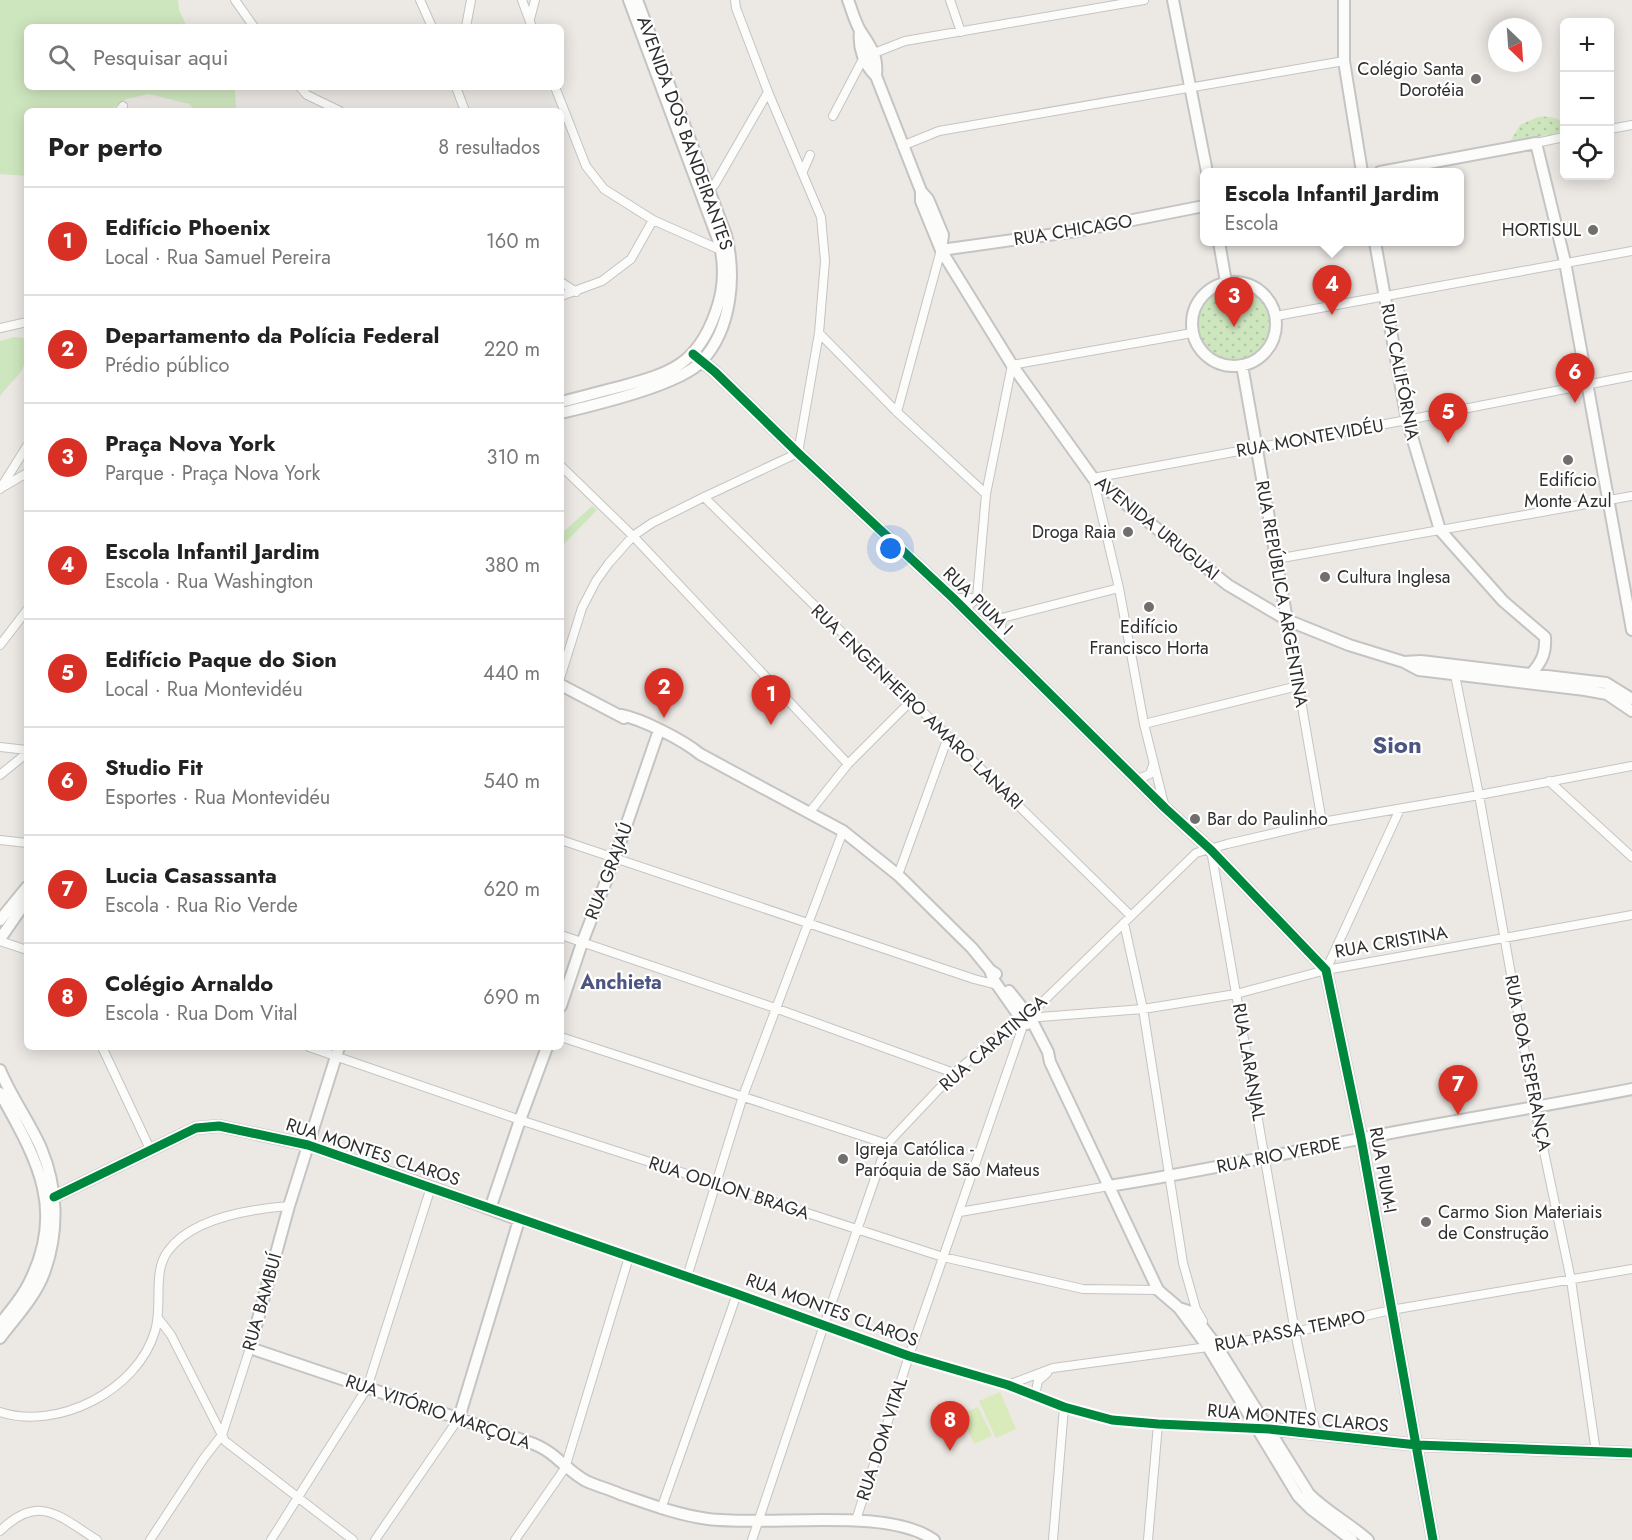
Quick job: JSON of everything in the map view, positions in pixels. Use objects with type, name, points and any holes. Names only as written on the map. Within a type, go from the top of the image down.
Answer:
[{"type":"street","points":[[236,0],[252,24]]},
{"type":"street","points":[[420,0],[431,24]]},
{"type":"street","points":[[466,24],[471,0]]},
{"type":"street","points":[[522,0],[531,23]]},
{"type":"street","points":[[531,23],[535,0]]},
{"type":"street","name":"AVENIDA DOS BANDEIRANTES","points":[[564,401],[662,375],[697,357],[712,345],[725,319],[730,289],[732,264],[694,176],[629,0]]},
{"type":"street","name":"AVENIDA DOS BANDEIRANTES","points":[[637,0],[709,191],[725,249]]},
{"type":"street","points":[[564,665],[582,608],[596,581],[633,536],[652,523],[798,453],[819,333],[825,261],[822,227],[803,171],[768,92],[735,0]]},
{"type":"street","name":"AVENIDA URUGUAI","points":[[848,0],[860,31],[868,39],[869,55],[877,66],[876,76],[902,146],[943,235],[941,250],[1012,364],[1093,478],[1228,585],[1287,620],[1349,645],[1404,662],[1419,670],[1559,686],[1607,694],[1632,711]]},
{"type":"street","points":[[950,0],[961,32]]},
{"type":"street","points":[[832,116],[869,55],[904,41],[1144,0]]},
{"type":"street","points":[[1173,0],[1206,168]]},
{"type":"street","points":[[1344,0],[1344,61],[1361,168]]},
{"type":"street","points":[[902,146],[939,131],[1344,61]]},
{"type":"street","points":[[303,90],[334,108]]},
{"type":"street","points":[[457,90],[464,108]]},
{"type":"street","points":[[556,90],[563,108]]},
{"type":"street","points":[[694,176],[704,189],[709,191],[768,92]]},
{"type":"street","points":[[564,110],[586,166],[604,189],[653,220],[725,249]]},
{"type":"street","points":[[1614,128],[1632,125]]},
{"type":"street","points":[[1402,168],[1560,138]]},
{"type":"street","points":[[1536,143],[1565,262],[1632,630]]},
{"type":"street","points":[[803,171],[810,155]]},
{"type":"street","name":"RUA CHICAGO","points":[[941,250],[1077,231],[1200,207]]},
{"type":"street","points":[[564,295],[602,282],[631,259],[653,220]]},
{"type":"street","points":[[1220,246],[1226,282]]},
{"type":"street","name":"RUA CALIFÓRNIA","points":[[1376,246],[1407,420],[1440,530],[1503,601],[1545,637],[1546,649],[1542,660]]},
{"type":"street","points":[[897,412],[941,250]]},
{"type":"street","points":[[1276,316],[1632,251]]},
{"type":"street","points":[[1226,282],[1247,283],[1258,288],[1266,296],[1276,316],[1276,328],[1272,342],[1255,361],[1242,365],[1231,366],[1211,360],[1202,354],[1192,333],[1191,320],[1198,300],[1215,286],[1226,282]]},
{"type":"street","points":[[564,284],[576,292]]},
{"type":"street","points":[[0,328],[24,323]]},
{"type":"street","points":[[819,333],[897,412],[986,494]]},
{"type":"street","points":[[964,609],[976,598],[986,494],[1012,364],[1192,333]]},
{"type":"street","points":[[697,357],[719,377]]},
{"type":"street","name":"AVENIDA DOS BANDEIRANTES","points":[[564,411],[645,390],[690,370],[697,357]]},
{"type":"street","name":"RUA REPÚBLICA ARGENTINA","points":[[1242,365],[1322,822]]},
{"type":"street","points":[[690,370],[719,377]]},
{"type":"street","name":"RUA MONTEVIDÉU","points":[[1093,478],[1632,376]]},
{"type":"street","name":"RUA PIUM I","points":[[719,377],[953,598],[1136,780],[1211,850]]},
{"type":"street","points":[[0,489],[24,451]]},
{"type":"street","points":[[564,469],[633,536],[848,764]]},
{"type":"street","points":[[0,489],[24,475]]},
{"type":"street","points":[[1093,478],[1119,588],[1144,724],[1165,808]]},
{"type":"street","points":[[1276,559],[1632,496]]},
{"type":"street","name":"RUA ENGENHEIRO AMARO LANARI","points":[[704,497],[1131,916]]},
{"type":"street","points":[[953,598],[976,598],[995,615],[1002,618],[1119,588]]},
{"type":"street","points":[[0,645],[24,614]]},
{"type":"street","points":[[999,645],[1002,618]]},
{"type":"street","points":[[1532,673],[1542,660],[1559,686]]},
{"type":"street","name":"AVENIDA URUGUAI","points":[[1404,662],[1421,661],[1606,683],[1632,699]]},
{"type":"street","name":"RUA BOA ESPERANÇA","points":[[1455,675],[1479,795],[1535,1109],[1571,1280],[1596,1452]]},
{"type":"street","points":[[564,686],[691,746],[700,754],[843,831],[898,874],[972,948],[990,970],[997,985],[1019,1016],[1033,1023],[1158,1290],[1179,1308],[1191,1312],[1263,1429],[1309,1494],[1319,1505],[1368,1540]]},
{"type":"street","points":[[1144,724],[1298,686]]},
{"type":"street","points":[[809,813],[848,764],[911,701]]},
{"type":"street","points":[[621,715],[630,724],[687,751],[700,754]]},
{"type":"street","name":"RUA GRAJAÚ","points":[[564,997],[657,736]]},
{"type":"street","points":[[898,874],[948,737]]},
{"type":"street","points":[[0,747],[24,751]]},
{"type":"street","points":[[0,775],[24,755]]},
{"type":"street","points":[[1136,780],[1150,774],[1154,764]]},
{"type":"street","name":"RUA CARATINGA","points":[[752,1540],[856,1229],[887,1144],[954,1073],[1018,1021],[1026,1018],[1197,853],[1322,822],[1632,766]]},
{"type":"street","points":[[1549,781],[1632,857]]},
{"type":"street","points":[[1211,850],[1216,863],[1326,970],[1400,809]]},
{"type":"street","points":[[687,1277],[743,1096],[843,831]]},
{"type":"street","points":[[0,840],[24,843]]},
{"type":"street","points":[[564,841],[997,985]]},
{"type":"street","name":"RUA LARANJAL","points":[[1216,863],[1236,993],[1295,1332],[1316,1434]]},
{"type":"street","points":[[0,920],[24,891]]},
{"type":"street","points":[[24,904],[0,940],[24,949]]},
{"type":"street","name":"RUA CRISTINA","points":[[1026,1018],[1143,1009],[1236,993],[1326,970],[1632,915]]},
{"type":"street","points":[[1124,923],[1143,1009],[1183,1263],[1196,1309],[1212,1346]]},
{"type":"street","points":[[564,936],[775,1008],[954,1073]]},
{"type":"street","points":[[974,979],[990,970]]},
{"type":"street","points":[[990,970],[999,976],[1025,1011],[1026,1018]]},
{"type":"street","name":"RUA PIUM-I","points":[[1326,970],[1361,1138],[1433,1540]]},
{"type":"street","name":"RUA DOM VITAL","points":[[856,1520],[909,1356],[1026,1018]]},
{"type":"street","points":[[564,1039],[887,1144]]},
{"type":"street","points":[[103,1050],[151,1151]]},
{"type":"street","points":[[490,1209],[546,1050]]},
{"type":"street","name":"RUA ODILON BRAGA","points":[[338,1052],[520,1120],[943,1257],[1083,1289],[1158,1290]]},
{"type":"street","name":"RUA BAMBUÍ","points":[[150,1540],[222,1434],[250,1348],[289,1206],[338,1052]]},
{"type":"street","points":[[0,1070],[41,1147],[50,1175],[56,1210],[53,1237],[43,1274],[25,1305],[0,1338]]},
{"type":"street","name":"RUA RIO VERDE","points":[[960,1212],[1169,1177],[1361,1138],[1535,1109],[1632,1089]]},
{"type":"street","points":[[0,1093],[37,1164],[45,1192],[47,1212],[41,1252],[30,1282],[0,1324]]},
{"type":"street","name":"RUA MONTES CLAROS","points":[[54,1197],[196,1128],[219,1126],[308,1145],[909,1356],[1008,1385],[1064,1407],[1112,1420],[1263,1429],[1417,1444],[1632,1454]]},
{"type":"street","points":[[271,1540],[367,1388],[431,1187]]},
{"type":"street","points":[[0,1412],[12,1416],[46,1415],[87,1404],[121,1381],[138,1364],[150,1347],[160,1305],[159,1268],[168,1251],[182,1237],[202,1225],[258,1209],[289,1206]]},
{"type":"street","points":[[375,1540],[459,1418],[519,1220]]},
{"type":"street","points":[[515,1540],[522,1536],[565,1468],[629,1257]]},
{"type":"street","name":"RUA PASSA TEMPO","points":[[1008,1385],[1053,1368],[1295,1332],[1391,1310],[1632,1269]]},
{"type":"street","points":[[661,1509],[737,1294]]},
{"type":"street","points":[[158,1318],[171,1335],[225,1441],[353,1540]]},
{"type":"street","name":"RUA VITÓRIO MARÇOLA","points":[[250,1348],[534,1444],[554,1455],[565,1468],[586,1481],[661,1509],[708,1519],[757,1522],[856,1520],[908,1527],[934,1540]]},
{"type":"street","points":[[1035,1395],[1038,1381],[1053,1368]]},
{"type":"street","points":[[1053,1540],[1064,1407]]},
{"type":"street","points":[[1148,1540],[1158,1424]]},
{"type":"street","points":[[1263,1429],[1298,1496],[1311,1509],[1352,1540]]},
{"type":"street","points":[[0,1531],[9,1522],[26,1513],[44,1509],[58,1515],[97,1540]]},
{"type":"green space","points":[[0,0],[178,0],[179,10],[186,24],[24,24],[24,90],[235,90],[236,108],[193,108],[189,104],[149,94],[126,99],[112,108],[24,108],[24,176],[0,174]]},
{"type":"green space","points":[[1538,117],[1552,117],[1560,121],[1560,133],[1510,142],[1520,125]]},
{"type":"green space","points":[[1234,286],[1248,289],[1261,297],[1269,310],[1272,324],[1269,338],[1261,351],[1248,359],[1234,362],[1220,359],[1207,351],[1199,338],[1196,324],[1199,310],[1207,297],[1220,289]]},
{"type":"green space","points":[[14,337],[24,338],[24,365],[18,376],[0,396],[0,341]]},
{"type":"green space","points":[[592,506],[597,510],[564,544],[564,531]]},
{"type":"green space","points":[[1000,1392],[1016,1429],[996,1438],[979,1401]]},
{"type":"green space","points":[[978,1407],[992,1436],[974,1444],[961,1415]]},
{"type":"cycle path","points":[[693,354],[715,372],[953,598],[1165,808],[1211,850],[1326,970],[1361,1138],[1433,1540]]},
{"type":"cycle path","points":[[54,1197],[196,1128],[219,1126],[308,1145],[909,1356],[1008,1385],[1064,1407],[1112,1420],[1269,1429],[1417,1445],[1632,1453]]},
{"type":"place","name":"Colégio Santa Dorotéia","points":[[1476,79]]},
{"type":"place","name":"HORTISUL","points":[[1593,230]]},
{"type":"place","name":"Escola Infantil Jardim","points":[[1332,315]]},
{"type":"place","name":"Praça Nova York","points":[[1234,327]]},
{"type":"place","name":"Studio Fit","points":[[1575,403]]},
{"type":"place","name":"Edifício Paque do Sion","points":[[1448,443]]},
{"type":"place","name":"Edifício Monte Azul","points":[[1568,460]]},
{"type":"place","name":"Droga Raia","points":[[1128,532]]},
{"type":"place","name":"Cultura Inglesa","points":[[1325,577]]},
{"type":"place","name":"Edifício Francisco Horta","points":[[1149,607]]},
{"type":"place","name":"Departamento da Polícia Federal","points":[[664,718]]},
{"type":"place","name":"Edifício Phoenix","points":[[771,725]]},
{"type":"place","name":"Bar do Paulinho","points":[[1195,819]]},
{"type":"place","name":"Lucia Casassanta","points":[[1458,1115]]},
{"type":"place","name":"Igreja Católica - Paróquia de São Mateus","points":[[843,1159]]},
{"type":"place","name":"Carmo Sion Materiais de Construção","points":[[1426,1222]]},
{"type":"place","name":"Colégio Arnaldo","points":[[950,1451]]},
{"type":"district","name":"Sion","points":[[1397,745]]},
{"type":"district","name":"Anchieta","points":[[621,982]]}]
